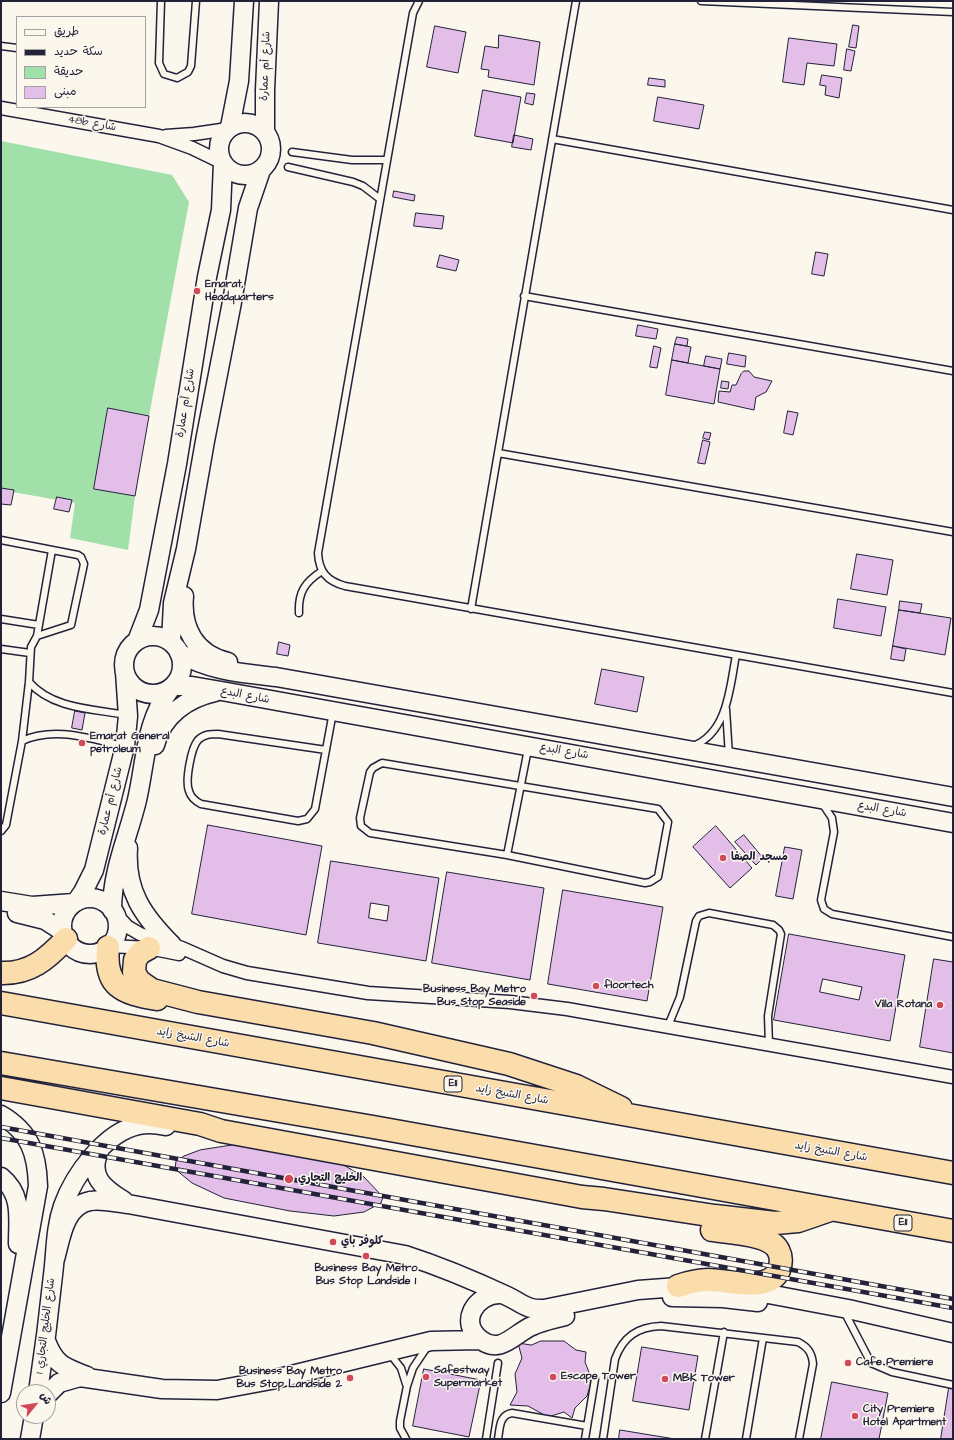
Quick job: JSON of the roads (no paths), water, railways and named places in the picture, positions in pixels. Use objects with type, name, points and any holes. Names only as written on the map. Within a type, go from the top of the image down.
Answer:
[{"type":"highway","points":[[1,973],[10,973],[30,968],[48,957],[64,935]]},
{"type":"highway","points":[[108,946],[107,969],[117,986],[125,991],[171,1001],[198,1002]]},
{"type":"highway","points":[[149,948],[140,953],[135,960],[134,972],[139,981],[152,990],[198,1002],[373,1033],[509,1064],[576,1086],[639,1118]]},
{"type":"highway","name":"شارع الشيخ زايد","points":[[1,1003],[953,1173]]},
{"type":"highway","name":"E11","points":[[1,1063],[374,1127],[953,1231]]},
{"type":"highway","points":[[1,1088],[200,1124],[221,1131],[582,1197],[775,1223],[798,1221],[830,1210]]},
{"type":"highway","points":[[582,1197],[602,1206],[672,1224],[766,1239],[772,1242],[780,1253],[781,1259],[778,1272],[774,1278],[762,1283],[708,1280],[678,1286]]},
{"type":"street","name":"شارع أم عمارة","points":[[265,132],[268,1]]},
{"type":"street","points":[[229,128],[240,81],[242,3]]},
{"type":"street","name":"48b شارع","points":[[1,108],[159,136],[192,148],[223,163]]},
{"type":"street","points":[[249,123],[255,124],[265,132],[270,140],[272,151],[268,162],[261,170],[254,174],[245,176],[229,170],[223,163],[219,154],[219,145],[222,136],[229,128],[236,124],[249,123]]},
{"type":"street","name":"48b شارع","points":[[159,136],[194,134],[229,128]]},
{"type":"street","name":"شارع أم عمارة","points":[[137,641],[149,610],[176,464],[207,277],[221,210],[223,163]]},
{"type":"street","points":[[175,648],[158,636],[150,636],[137,641],[128,652],[124,665],[125,672],[134,686],[148,693],[164,692],[172,687],[179,676],[181,669],[175,648],[173,603],[186,549],[248,208],[261,170]]},
{"type":"street","points":[[186,549],[184,618],[187,630],[193,640],[201,650],[214,658],[276,678]]},
{"type":"street","name":"شارع البدع","points":[[175,648],[212,668],[686,749],[953,797]]},
{"type":"street","name":"شارع أم عمارة","points":[[75,902],[83,892],[94,870],[125,746],[128,716],[125,672]]},
{"type":"street","name":"شارع البدع","points":[[172,687],[192,686],[227,692],[333,712],[529,745],[953,823]]},
{"type":"street","name":"شارع أم عمارة","points":[[113,911],[115,872],[129,832],[153,717],[158,706],[172,687]]},
{"type":"street","points":[[137,798],[148,774],[156,741],[167,720],[175,711],[194,699],[216,692],[227,692]]},
{"type":"street","points":[[647,767],[663,762],[716,769],[724,766],[729,757]]},
{"type":"street","points":[[129,832],[127,866],[132,889],[144,915],[172,945]]},
{"type":"street","points":[[1,901],[39,906],[75,902],[83,899],[100,900],[134,931],[146,937],[172,945],[223,966],[247,973],[368,993],[538,1005],[668,1026],[953,1077]]},
{"type":"street","points":[[64,935],[64,915],[75,902]]},
{"type":"street","points":[[1,910],[45,920],[64,935],[74,948],[85,953],[93,953],[108,946],[113,941],[117,930],[116,917],[113,911]]},
{"type":"street","points":[[108,946],[149,948],[200,956]]},
{"type":"street","points":[[1,1115],[16,1125],[27,1139],[37,1160],[38,1186],[21,1278],[7,1333],[1,1393]]},
{"type":"street","points":[[55,1259],[56,1232],[67,1196],[84,1167],[101,1148],[120,1134],[138,1125],[158,1124],[221,1131]]},
{"type":"street","points":[[101,1148],[96,1163],[98,1178],[106,1190],[128,1204]]},
{"type":"street","points":[[1,1177],[10,1185],[19,1204],[18,1248],[21,1278]]},
{"type":"street","points":[[55,1259],[65,1223],[75,1208],[91,1201],[128,1204],[405,1255],[506,1296],[530,1309],[544,1309],[638,1290],[678,1286],[707,1286],[744,1289],[848,1309],[953,1333]]},
{"type":"street","name":"شارع الخليج التجاري 1","points":[[39,1384],[46,1341],[55,1259]]},
{"type":"street","points":[[452,1273],[465,1288],[472,1312],[474,1333],[480,1340],[487,1344],[503,1345],[538,1323],[598,1308],[640,1300],[674,1297],[743,1300],[847,1317],[896,1321]]},
{"type":"street","points":[[56,1387],[65,1380],[80,1377],[90,1377],[162,1390],[217,1390],[253,1384],[432,1341],[452,1331],[472,1312],[485,1296],[500,1294]]},
{"type":"street","points":[[517,1303],[522,1320],[521,1328],[517,1336]]},
{"type":"street","points":[[432,1341],[480,1340]]},
{"type":"street","points":[[46,1341],[53,1357],[59,1363],[90,1377]]},
{"type":"lane","points":[[161,1],[159,63],[164,74],[177,78],[188,72],[191,66],[196,1]]},
{"type":"lane","points":[[419,1],[413,13],[386,160],[318,553],[319,565],[324,575],[333,583],[345,586],[953,693]]},
{"type":"lane","points":[[471,609],[576,1]]},
{"type":"lane","points":[[701,1],[847,4],[953,12]]},
{"type":"lane","points":[[1,46],[16,48]]},
{"type":"lane","points":[[552,139],[953,210]]},
{"type":"lane","points":[[292,152],[352,160],[386,160]]},
{"type":"lane","points":[[288,167],[353,182],[363,186],[380,199]]},
{"type":"lane","points":[[524,296],[953,371]]},
{"type":"lane","points":[[498,453],[953,532]]},
{"type":"lane","points":[[1,540],[81,557],[84,564],[72,625],[37,636]]},
{"type":"lane","points":[[1,831],[6,825],[22,741],[29,682],[30,653],[33,641],[37,636],[52,550]]},
{"type":"lane","points":[[299,613],[299,601],[302,592],[310,579],[322,570]]},
{"type":"lane","points":[[1,618],[39,624]]},
{"type":"lane","points":[[1,649],[30,653]]},
{"type":"lane","points":[[686,749],[699,744],[711,735],[720,722],[726,704],[736,655]]},
{"type":"lane","points":[[29,682],[43,695],[60,703],[128,716]]},
{"type":"lane","points":[[726,704],[729,757]]},
{"type":"lane","points":[[326,750],[218,734],[204,736],[194,746],[189,767],[188,791],[191,797],[201,804],[303,821],[311,816],[315,808],[326,750],[333,712]]},
{"type":"lane","points":[[22,741],[38,735],[55,733],[125,746]]},
{"type":"lane","points":[[507,855],[529,745]]},
{"type":"lane","points":[[382,763],[658,809],[668,822],[659,872],[654,880],[645,883],[507,855],[364,831],[360,822],[370,772],[373,768],[382,763]]},
{"type":"lane","points":[[818,799],[829,812],[833,825],[829,863],[821,900],[824,909],[832,914],[953,937]]},
{"type":"lane","points":[[668,1026],[680,997],[696,921],[699,916],[709,913],[773,925],[781,934],[769,1010],[769,1045]]},
{"type":"lane","points":[[847,1317],[871,1363],[892,1372],[953,1385]]},
{"type":"lane","points":[[603,1439],[615,1359],[627,1338],[637,1330],[648,1326],[724,1332],[798,1342],[804,1346],[812,1357],[813,1364],[798,1439]]},
{"type":"lane","points":[[705,1439],[724,1332]]},
{"type":"lane","points":[[746,1439],[763,1338]]},
{"type":"lane","points":[[406,1439],[400,1428],[400,1421],[407,1386],[413,1368],[432,1341]]},
{"type":"lane","points":[[388,1352],[401,1368],[407,1386]]},
{"type":"lane","points":[[486,1439],[498,1363]]},
{"type":"lane","points":[[585,1439],[595,1379]]},
{"type":"lane","points":[[498,1439],[504,1416],[512,1413],[587,1426]]},
{"type":"railway","points":[[1,1127],[953,1299]]},
{"type":"railway","points":[[1,1138],[953,1308]]},
{"type":"place","name":"Emarat, Headquarters","points":[[197,291]]},
{"type":"place","name":"Emarat General petroleum","points":[[82,743]]},
{"type":"place","name":"مسجد الصفا","points":[[723,858]]},
{"type":"place","name":"floortech","points":[[596,986]]},
{"type":"place","name":"Business Bay Metro Bus Stop Seaside","points":[[534,996]]},
{"type":"place","name":"Villa Rotana","points":[[940,1005]]},
{"type":"place","name":"الخليج التجاري","points":[[289,1179]]},
{"type":"place","name":"كلوفر باي","points":[[333,1242]]},
{"type":"place","name":"Business Bay Metro Bus Stop Landside 1","points":[[366,1256]]},
{"type":"place","name":"Cafe Premiere","points":[[848,1363]]},
{"type":"place","name":"Safestway Supermarket","points":[[426,1377]]},
{"type":"place","name":"Escape Tower","points":[[553,1377]]},
{"type":"place","name":"Business Bay Metro Bus Stop Landside 2","points":[[350,1378]]},
{"type":"place","name":"MBK Tower","points":[[665,1379]]},
{"type":"place","name":"City Premiere Hotel Apartment","points":[[855,1416]]}]
